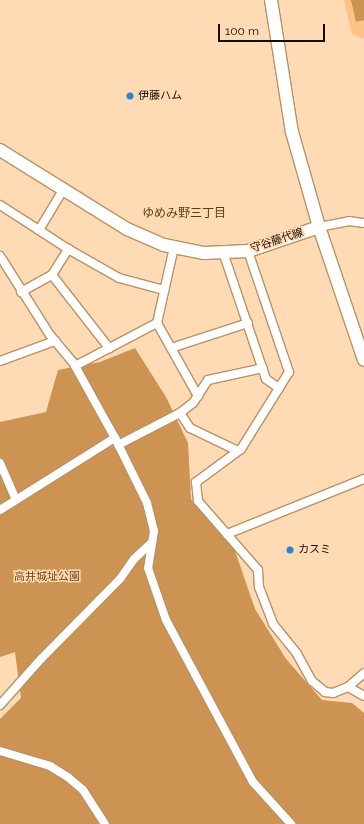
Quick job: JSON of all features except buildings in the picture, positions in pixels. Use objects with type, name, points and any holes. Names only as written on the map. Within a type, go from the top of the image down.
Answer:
[{"type":"main road","points":[[271,0],[292,132],[319,227],[364,360]]},
{"type":"main road","name":"守谷藤代線","points":[[0,150],[127,229],[174,247],[204,253],[248,251],[319,227]]},
{"type":"street","points":[[39,230],[63,190]]},
{"type":"street","points":[[0,205],[68,249],[119,278],[164,290]]},
{"type":"street","points":[[319,227],[349,221],[364,223]]},
{"type":"street","points":[[174,247],[157,323],[198,396]]},
{"type":"street","points":[[21,292],[52,275],[68,249]]},
{"type":"street","points":[[248,251],[289,372],[238,451],[196,482],[198,501],[258,570],[259,588],[273,624],[298,654],[312,681],[324,692],[334,693],[348,687],[364,673]]},
{"type":"street","points":[[223,252],[266,379],[279,388]]},
{"type":"street","points":[[0,256],[21,292],[55,341],[75,366],[117,442],[147,503],[154,531],[148,568],[166,620],[254,782],[290,824]]},
{"type":"street","points":[[52,275],[109,348]]},
{"type":"street","points":[[75,366],[157,323]]},
{"type":"street","points":[[171,348],[248,323]]},
{"type":"street","points":[[0,362],[55,341]]},
{"type":"street","points":[[0,510],[117,442],[180,413],[198,396],[208,380],[263,368]]},
{"type":"street","points":[[180,413],[190,428],[238,451]]},
{"type":"street","points":[[0,463],[16,500]]},
{"type":"street","points":[[227,534],[364,479]]},
{"type":"street","points":[[0,705],[41,659],[120,579],[134,559],[152,542]]},
{"type":"street","points":[[348,687],[364,696]]},
{"type":"street","points":[[0,751],[50,766],[69,778],[83,790],[105,824]]},
{"type":"shaded area","points":[[344,0],[364,0],[364,39],[352,34]]},
{"type":"green space","points":[[351,0],[364,0],[364,20],[356,22]]},
{"type":"green space","name":"高井城址公園","points":[[135,348],[166,397],[188,443],[191,499],[233,545],[255,609],[286,659],[322,700],[352,703],[364,713],[364,824],[0,824],[0,719],[21,698],[15,652],[0,657],[0,422],[46,412],[58,370],[100,362]]},
{"type":"place","name":"伊藤ハム","points":[[130,96]]},
{"type":"place","name":"カスミ","points":[[290,550]]},
{"type":"district","name":"ゆめみ野三丁目","points":[[184,214]]}]
